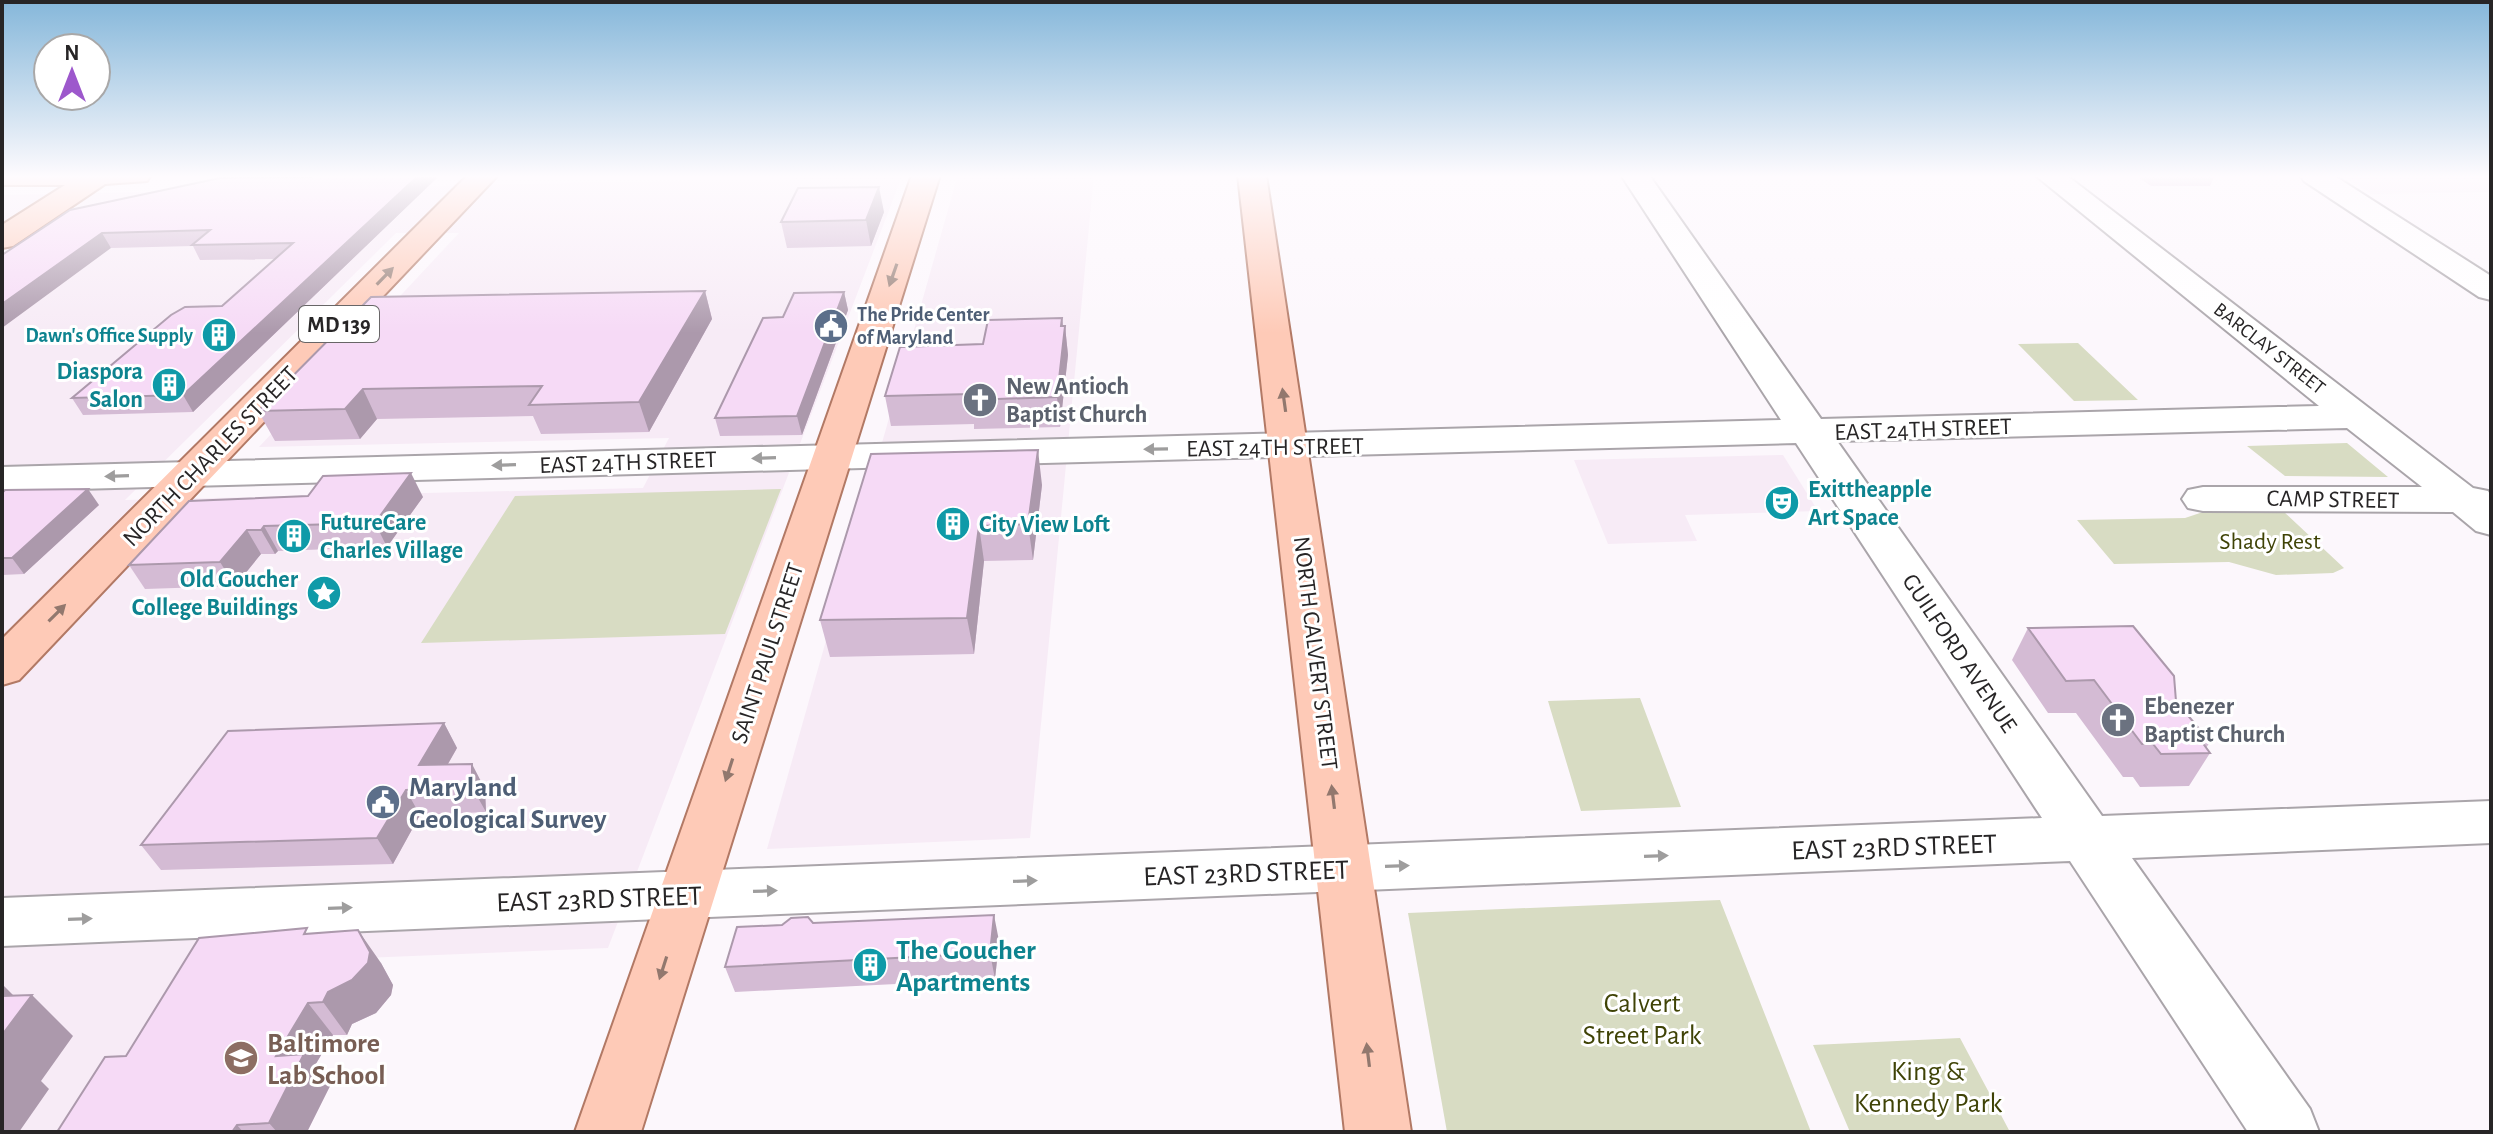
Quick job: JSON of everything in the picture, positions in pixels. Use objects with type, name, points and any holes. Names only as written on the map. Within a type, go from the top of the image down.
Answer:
[{"type":"main road","name":"NORTH CHARLES STREET","points":[[2,668],[433,228]]},
{"type":"main road","name":"SAINT PAUL STREET","points":[[608,1132],[908,228]]},
{"type":"main road","name":"NORTH CALVERT STREET","points":[[1259,228],[1378,1132]]},
{"type":"street","name":"GUILFORD AVENUE","points":[[1671,228],[2286,1132]]},
{"type":"street","name":"BARCLAY STREET","points":[[2116,228],[2356,416],[2482,508]]},
{"type":"street","points":[[2395,228],[2491,290]]},
{"type":"street","name":"EAST 24TH STREET","points":[[2,479],[1290,447],[2356,416]]},
{"type":"street","name":"CAMP STREET","points":[[2203,499],[2482,508]]},
{"type":"street","name":"EAST 23RD STREET","points":[[2,922],[2491,822]]},
{"type":"shaded area","points":[[2,228],[882,228],[608,948],[190,965],[83,1132],[2,1132]],"holes":[[[396,233],[459,233],[259,447],[669,438],[643,488],[125,500]]]},
{"type":"shaded area","points":[[943,228],[1089,228],[1030,838],[767,849]]},
{"type":"shaded area","points":[[1783,455],[1818,511],[1685,515],[1697,541],[1608,544],[1574,460]]},
{"type":"green space","points":[[2078,343],[2138,400],[2074,401],[2018,344]]},
{"type":"green space","points":[[2347,443],[2388,477],[2285,476],[2247,446]]},
{"type":"green space","points":[[781,489],[725,634],[421,643],[515,496]]},
{"type":"green space","name":"Shady Rest","points":[[2212,509],[2283,511],[2344,568],[2333,573],[2276,575],[2229,562],[2114,564],[2077,520],[2185,518]]},
{"type":"green space","points":[[1640,698],[1681,807],[1581,811],[1548,701]]},
{"type":"green space","name":"Calvert Street Park","points":[[1720,900],[1811,1132],[1447,1132],[1408,913]]},
{"type":"green space","name":"King & Kennedy Park","points":[[1960,1038],[2010,1132],[1850,1132],[1813,1045]]},
{"type":"building","points":[[43,228],[362,228],[183,395],[72,398],[171,315],[185,307],[222,306],[293,243],[192,245],[210,230],[102,233],[2,304],[2,255]]},
{"type":"building","points":[[705,291],[639,402],[529,405],[542,386],[363,389],[345,409],[258,411],[371,297]]},
{"type":"building","points":[[844,292],[797,416],[715,418],[763,318],[783,317],[794,293]]},
{"type":"building","points":[[1062,318],[1061,326],[1065,326],[1057,397],[970,400],[971,394],[885,396],[900,347],[983,344],[988,320]]},
{"type":"building","points":[[1038,450],[1028,524],[979,526],[967,618],[820,620],[871,454]]},
{"type":"building","points":[[411,473],[375,523],[264,526],[261,530],[247,530],[220,562],[129,565],[189,501],[308,496],[323,476]]},
{"type":"building","points":[[88,489],[12,558],[2,558],[2,493],[5,490]]},
{"type":"building","points":[[2133,626],[2174,676],[2176,701],[2210,742],[2202,742],[2210,753],[2161,754],[2153,744],[2142,744],[2094,680],[2066,681],[2028,628]]},
{"type":"building","points":[[444,723],[419,765],[472,764],[472,787],[406,790],[377,838],[141,845],[228,731]]},
{"type":"building","points":[[994,915],[990,953],[725,967],[737,927],[782,925],[791,918],[808,917],[813,923]]},
{"type":"building","points":[[307,928],[304,934],[358,930],[370,952],[368,963],[352,980],[328,992],[323,1002],[308,1003],[276,1056],[304,1054],[269,1123],[237,1125],[232,1132],[57,1132],[105,1057],[126,1056],[199,938]]},
{"type":"building","points":[[32,995],[2,1035],[2,996]]},
{"type":"place","name":"The Pride Center of Maryland","points":[[831,326]]},
{"type":"place","name":"Dawn's Office Supply","points":[[219,335]]},
{"type":"place","name":"Diaspora Salon","points":[[169,385]]},
{"type":"place","name":"New Antioch Baptist Church","points":[[980,400]]},
{"type":"place","name":"Exittheapple Art Space","points":[[1782,503]]},
{"type":"place","name":"City View Loft","points":[[953,524]]},
{"type":"place","name":"FutureCare Charles Village","points":[[294,536]]},
{"type":"place","name":"Old Goucher College Buildings","points":[[324,593]]},
{"type":"place","name":"Ebenezer Baptist Church","points":[[2118,720]]},
{"type":"place","name":"Maryland Geological Survey","points":[[383,802]]},
{"type":"place","name":"The Goucher Apartments","points":[[870,965]]},
{"type":"place","name":"Baltimore Lab School","points":[[241,1058]]}]
